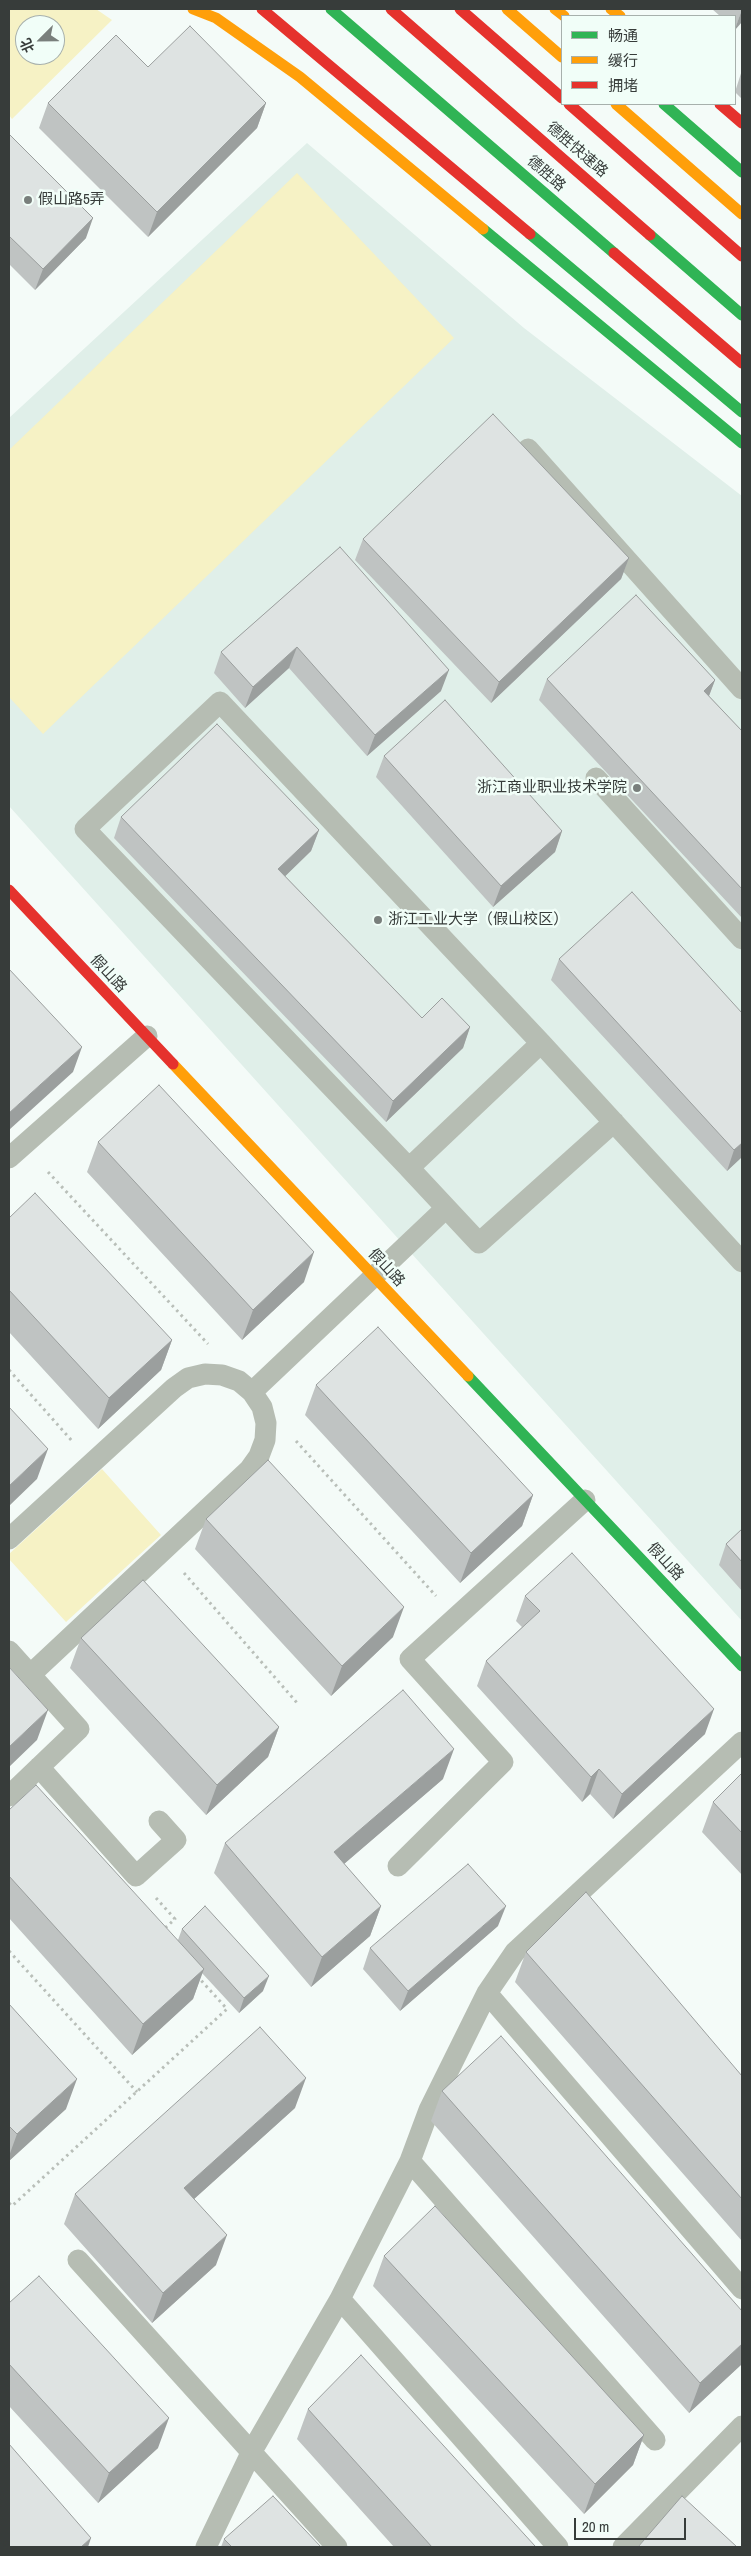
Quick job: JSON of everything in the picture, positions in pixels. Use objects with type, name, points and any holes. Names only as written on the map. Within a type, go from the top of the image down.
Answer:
[{"type":"main road","points":[[193,9],[216,18],[300,77],[742,443]]},
{"type":"main road","points":[[262,9],[742,412]]},
{"type":"main road","name":"德胜路","points":[[330,9],[742,363]]},
{"type":"main road","name":"德胜快速路","points":[[391,9],[742,314]]},
{"type":"main road","name":"德胜快速路","points":[[460,9],[561,97]]},
{"type":"main road","points":[[506,9],[561,56]]},
{"type":"main road","name":"德胜快速路","points":[[570,105],[742,256]]},
{"type":"main road","points":[[617,105],[742,214]]},
{"type":"main road","points":[[665,105],[742,172]]},
{"type":"main road","points":[[721,105],[742,123]]},
{"type":"main road","name":"假山路","points":[[9,890],[742,1666]]},
{"type":"lane","points":[[528,449],[742,689]]},
{"type":"lane","points":[[614,1122],[479,1243],[85,829],[220,702],[541,1042],[742,1262]]},
{"type":"lane","points":[[596,778],[742,939]]},
{"type":"lane","points":[[9,1158],[147,1036]]},
{"type":"lane","points":[[409,1168],[541,1042]]},
{"type":"lane","points":[[252,1392],[446,1208]]},
{"type":"lane","points":[[9,1539],[174,1388],[188,1378],[205,1374],[222,1375],[239,1381],[252,1392],[262,1407],[266,1423],[265,1440],[259,1456],[248,1470],[30,1675]]},
{"type":"lane","points":[[398,1866],[503,1762],[410,1659],[585,1500]]},
{"type":"lane","points":[[9,1651],[79,1729],[9,1796]]},
{"type":"lane","points":[[206,2547],[252,2451],[340,2299],[410,2161],[429,2110],[487,1994],[515,1952],[742,1742]]},
{"type":"lane","points":[[39,1767],[136,1876],[176,1840],[158,1821]]},
{"type":"lane","points":[[487,1994],[742,2289]]},
{"type":"lane","points":[[410,2161],[655,2440]]},
{"type":"lane","points":[[78,2260],[337,2547]]},
{"type":"lane","points":[[340,2299],[558,2547]]},
{"type":"lane","points":[[623,2547],[742,2426]]},
{"type":"path","points":[[48,1172],[211,1348]]},
{"type":"path","points":[[9,1370],[91,1463]]},
{"type":"path","points":[[292,1436],[437,1596]]},
{"type":"path","points":[[164,1550],[298,1704]]},
{"type":"path","points":[[136,1876],[175,1919],[158,1934]]},
{"type":"path","points":[[9,1951],[137,2092]]},
{"type":"path","points":[[9,2203],[12,2206],[227,2009],[196,1975]]},
{"type":"shaded area","points":[[9,9],[96,9],[112,20],[12,119],[9,115]]},
{"type":"shaded area","name":"浙江工业大学（假山校区）","points":[[307,143],[524,328],[742,496],[742,1621],[9,806],[9,418]]},
{"type":"shaded area","points":[[297,173],[454,338],[43,734],[9,697],[9,450]]},
{"type":"shaded area","points":[[102,1469],[161,1535],[66,1622],[9,1559],[9,1554]]},
{"type":"building","points":[[190,26],[266,103],[157,212],[48,103],[116,35],[148,67]]},
{"type":"building","name":"假山路5弄","points":[[9,134],[93,218],[43,269],[9,236]]},
{"type":"building","points":[[493,414],[629,558],[499,682],[363,539]]},
{"type":"building","points":[[340,547],[449,670],[375,735],[297,647],[253,687],[221,652]]},
{"type":"building","points":[[636,595],[715,680],[704,691],[742,731],[742,889],[547,679]]},
{"type":"building","points":[[445,700],[562,831],[501,886],[384,756]]},
{"type":"building","points":[[217,724],[319,830],[278,869],[422,1018],[442,998],[470,1027],[393,1101],[121,817]]},
{"type":"building","points":[[632,892],[742,1013],[742,1143],[734,1150],[559,959]]},
{"type":"building","points":[[9,969],[82,1047],[9,1113]]},
{"type":"building","points":[[159,1085],[314,1252],[253,1310],[98,1142]]},
{"type":"building","points":[[35,1193],[172,1340],[109,1398],[9,1290],[9,1218]]},
{"type":"building","points":[[378,1327],[533,1495],[471,1553],[316,1385]]},
{"type":"building","points":[[9,1407],[48,1449],[9,1486]]},
{"type":"building","points":[[268,1460],[404,1607],[342,1666],[206,1519]]},
{"type":"building","points":[[742,1529],[742,1562],[726,1544]]},
{"type":"building","points":[[572,1553],[714,1709],[622,1794],[599,1769],[591,1777],[486,1661],[540,1611],[525,1596]]},
{"type":"building","points":[[143,1580],[279,1727],[217,1785],[81,1638]]},
{"type":"building","points":[[9,1667],[48,1710],[9,1747]]},
{"type":"building","points":[[403,1690],[454,1749],[334,1852],[381,1906],[322,1957],[225,1843]]},
{"type":"building","points":[[742,1773],[742,1833],[713,1802]]},
{"type":"building","points":[[36,1785],[204,1969],[143,2024],[9,1876],[9,1810]]},
{"type":"building","points":[[468,1864],[506,1906],[408,1991],[370,1948]]},
{"type":"building","points":[[586,1892],[742,2076],[742,2199],[526,1952]]},
{"type":"building","points":[[205,1906],[269,1976],[244,1998],[182,1929]]},
{"type":"building","points":[[9,2004],[77,2079],[17,2134],[9,2126]]},
{"type":"building","points":[[260,2027],[306,2078],[184,2188],[227,2235],[163,2293],[75,2194]]},
{"type":"building","points":[[501,2036],[742,2311],[742,2344],[700,2383],[442,2091]]},
{"type":"building","points":[[435,2206],[644,2435],[595,2484],[384,2256]]},
{"type":"building","points":[[39,2276],[169,2418],[109,2473],[9,2364],[9,2303]]},
{"type":"building","points":[[361,2355],[534,2547],[432,2547],[308,2409]]},
{"type":"building","points":[[9,2444],[91,2538],[81,2547],[9,2547]]},
{"type":"building","points":[[273,2496],[321,2547],[232,2547],[224,2539]]},
{"type":"building","points":[[682,2496],[737,2547],[638,2547]]},
{"type":"traffic: fast","points":[[331,9],[614,253]]},
{"type":"traffic: fast","points":[[665,105],[742,172]]},
{"type":"traffic: fast","points":[[483,229],[742,443]]},
{"type":"traffic: fast","points":[[530,234],[742,412]]},
{"type":"traffic: fast","points":[[650,235],[742,315]]},
{"type":"traffic: fast","points":[[468,1376],[742,1666]]},
{"type":"traffic: slow","points":[[193,9],[216,18],[300,77],[483,229]]},
{"type":"traffic: slow","points":[[507,9],[561,56]]},
{"type":"traffic: slow","points":[[555,9],[563,15]]},
{"type":"traffic: slow","points":[[611,9],[619,15]]},
{"type":"traffic: slow","points":[[617,105],[742,214]]},
{"type":"traffic: slow","points":[[173,1064],[468,1376]]},
{"type":"traffic: jam","points":[[262,9],[530,234]]},
{"type":"traffic: jam","points":[[391,9],[650,235]]},
{"type":"traffic: jam","points":[[460,9],[561,97]]},
{"type":"traffic: jam","points":[[570,105],[742,256]]},
{"type":"traffic: jam","points":[[721,105],[742,123]]},
{"type":"traffic: jam","points":[[614,253],[742,363]]},
{"type":"traffic: jam","points":[[9,890],[173,1064]]},
{"type":"place","name":"假山路5弄","points":[[28,200]]},
{"type":"place","name":"浙江商业职业技术学院","points":[[637,788]]},
{"type":"place","name":"浙江工业大学（假山校区）","points":[[378,920]]}]
